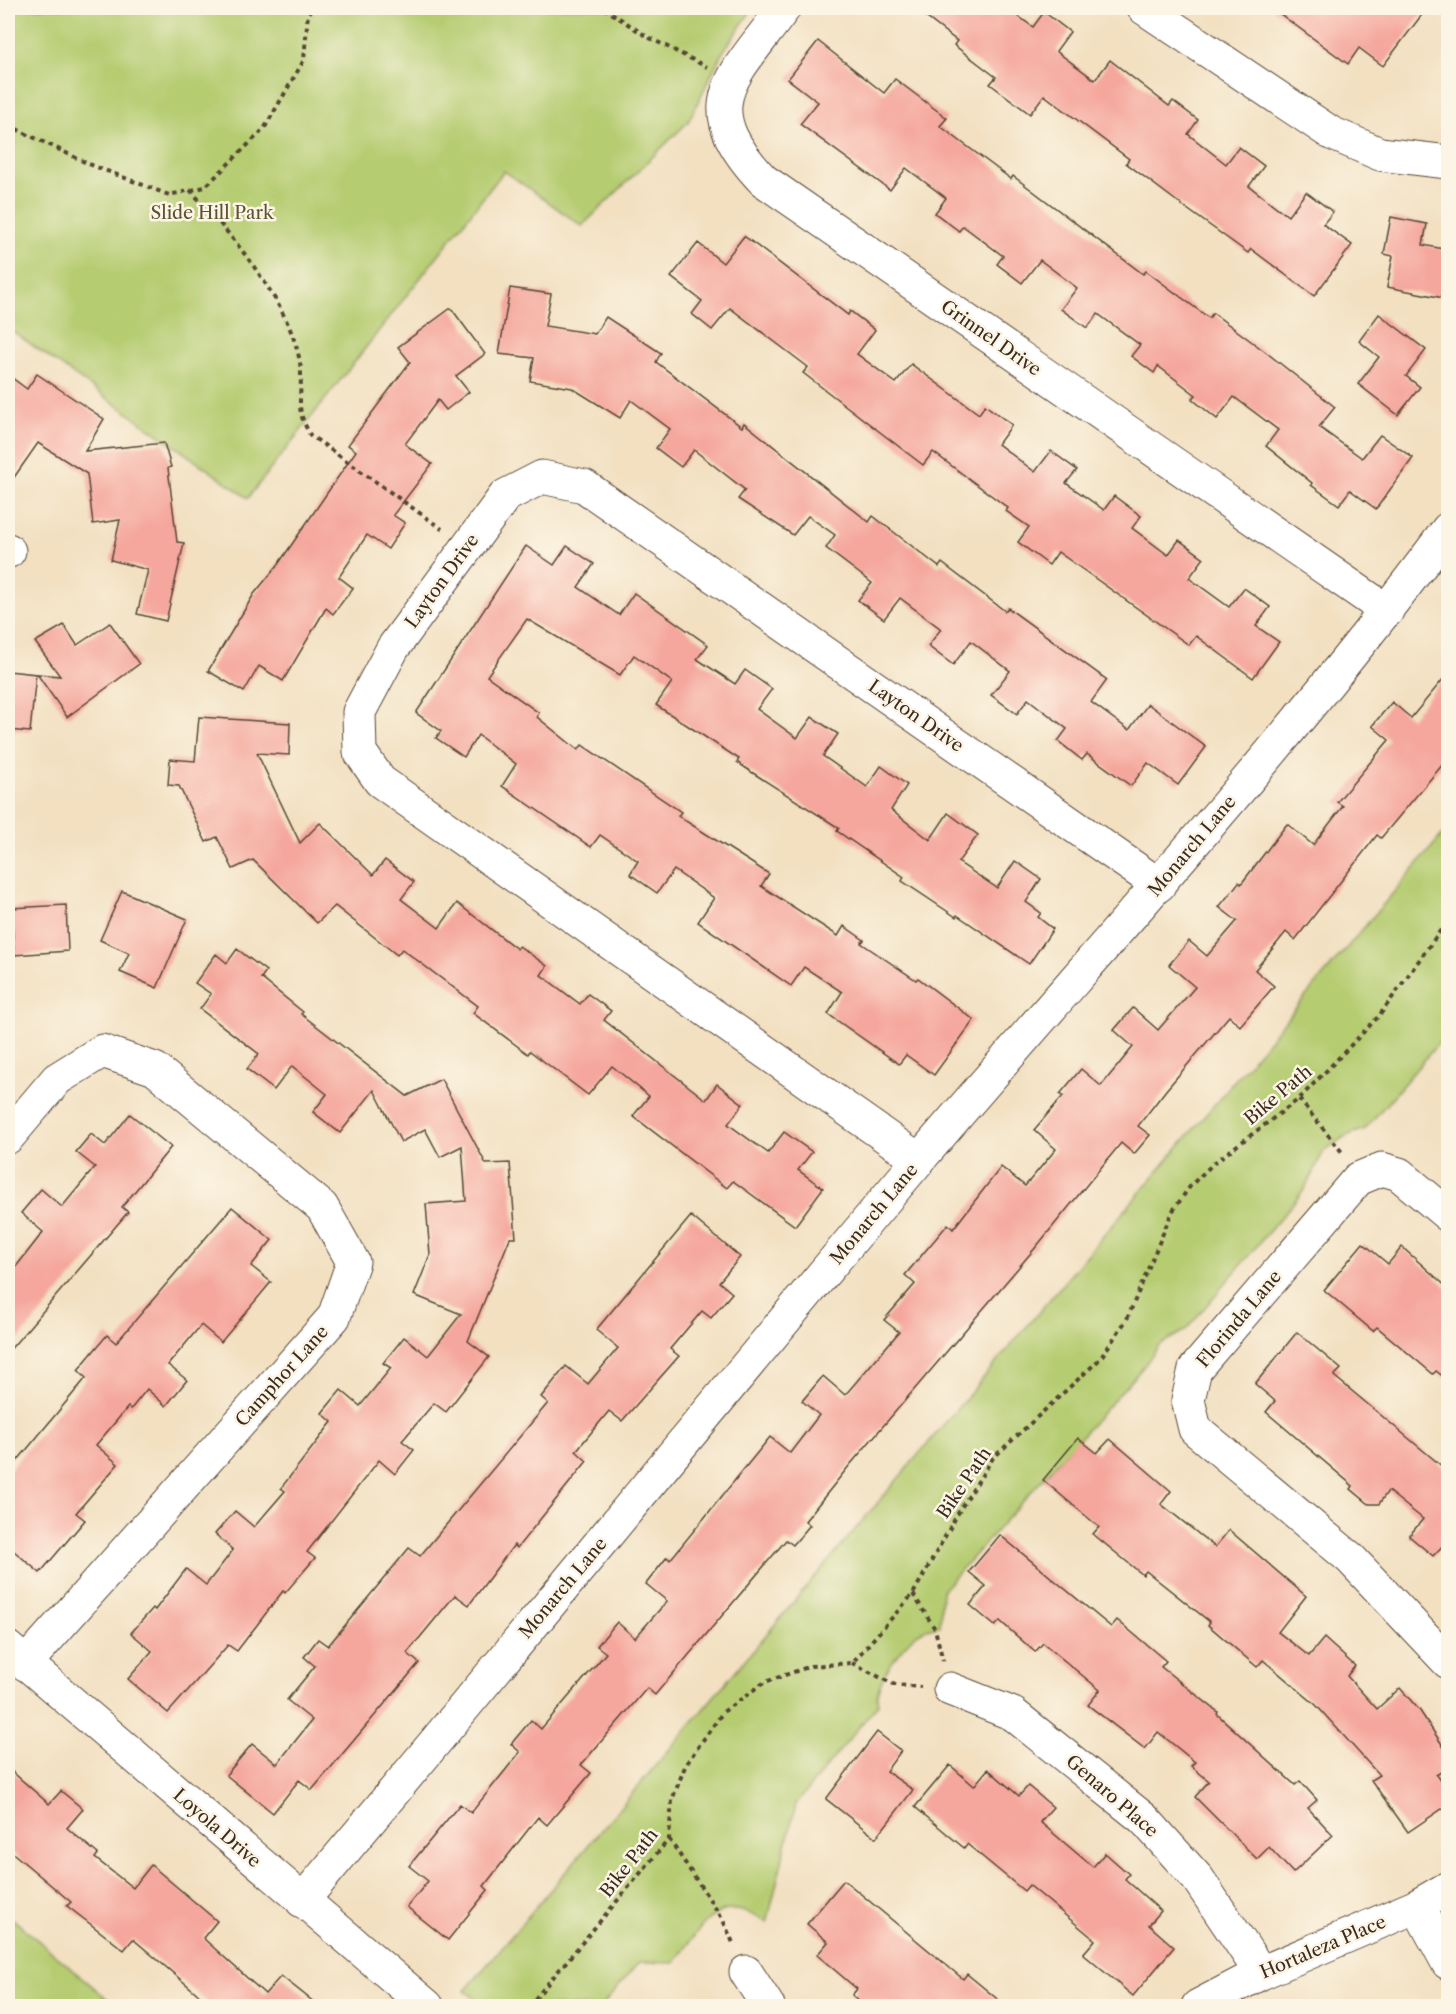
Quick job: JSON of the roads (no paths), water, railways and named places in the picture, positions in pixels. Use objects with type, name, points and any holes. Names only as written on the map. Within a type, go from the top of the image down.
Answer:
[{"type":"street","name":"Grinnel Drive","points":[[784,8],[731,80],[723,107],[728,135],[743,159],[763,180],[1387,611]]},
{"type":"street","points":[[1144,8],[1331,133],[1380,154],[1449,162]]},
{"type":"street","name":"Layton Drive","points":[[919,1160],[380,781],[360,752],[360,712],[393,648],[505,496],[542,477],[584,486],[1160,885]]},
{"type":"street","name":"Monarch Lane","points":[[302,1901],[919,1160],[1160,885],[1387,611],[1449,529]]},
{"type":"street","name":"Camphor Lane","points":[[8,1137],[57,1079],[102,1051],[155,1069],[322,1207],[353,1262],[334,1317],[16,1656]]},
{"type":"street","name":"Florinda Lane","points":[[1449,1215],[1399,1174],[1382,1169],[1358,1179],[1195,1369],[1188,1400],[1195,1429],[1350,1558],[1449,1662]]},
{"type":"street","name":"Loyola Drive","points":[[16,1656],[427,2007]]},
{"type":"street","name":"Genaro Place","points":[[951,1689],[1013,1714],[1144,1819],[1197,1879],[1261,1973]]},
{"type":"street","name":"Hortaleza Place","points":[[1197,2007],[1261,1973],[1418,1906],[1449,1888]]},
{"type":"street","points":[[1418,1906],[1449,1963]]},
{"type":"street","points":[[746,1972],[768,2007]]},
{"type":"park label","name":"Slide Hill Park","points":[[212,213]]}]
